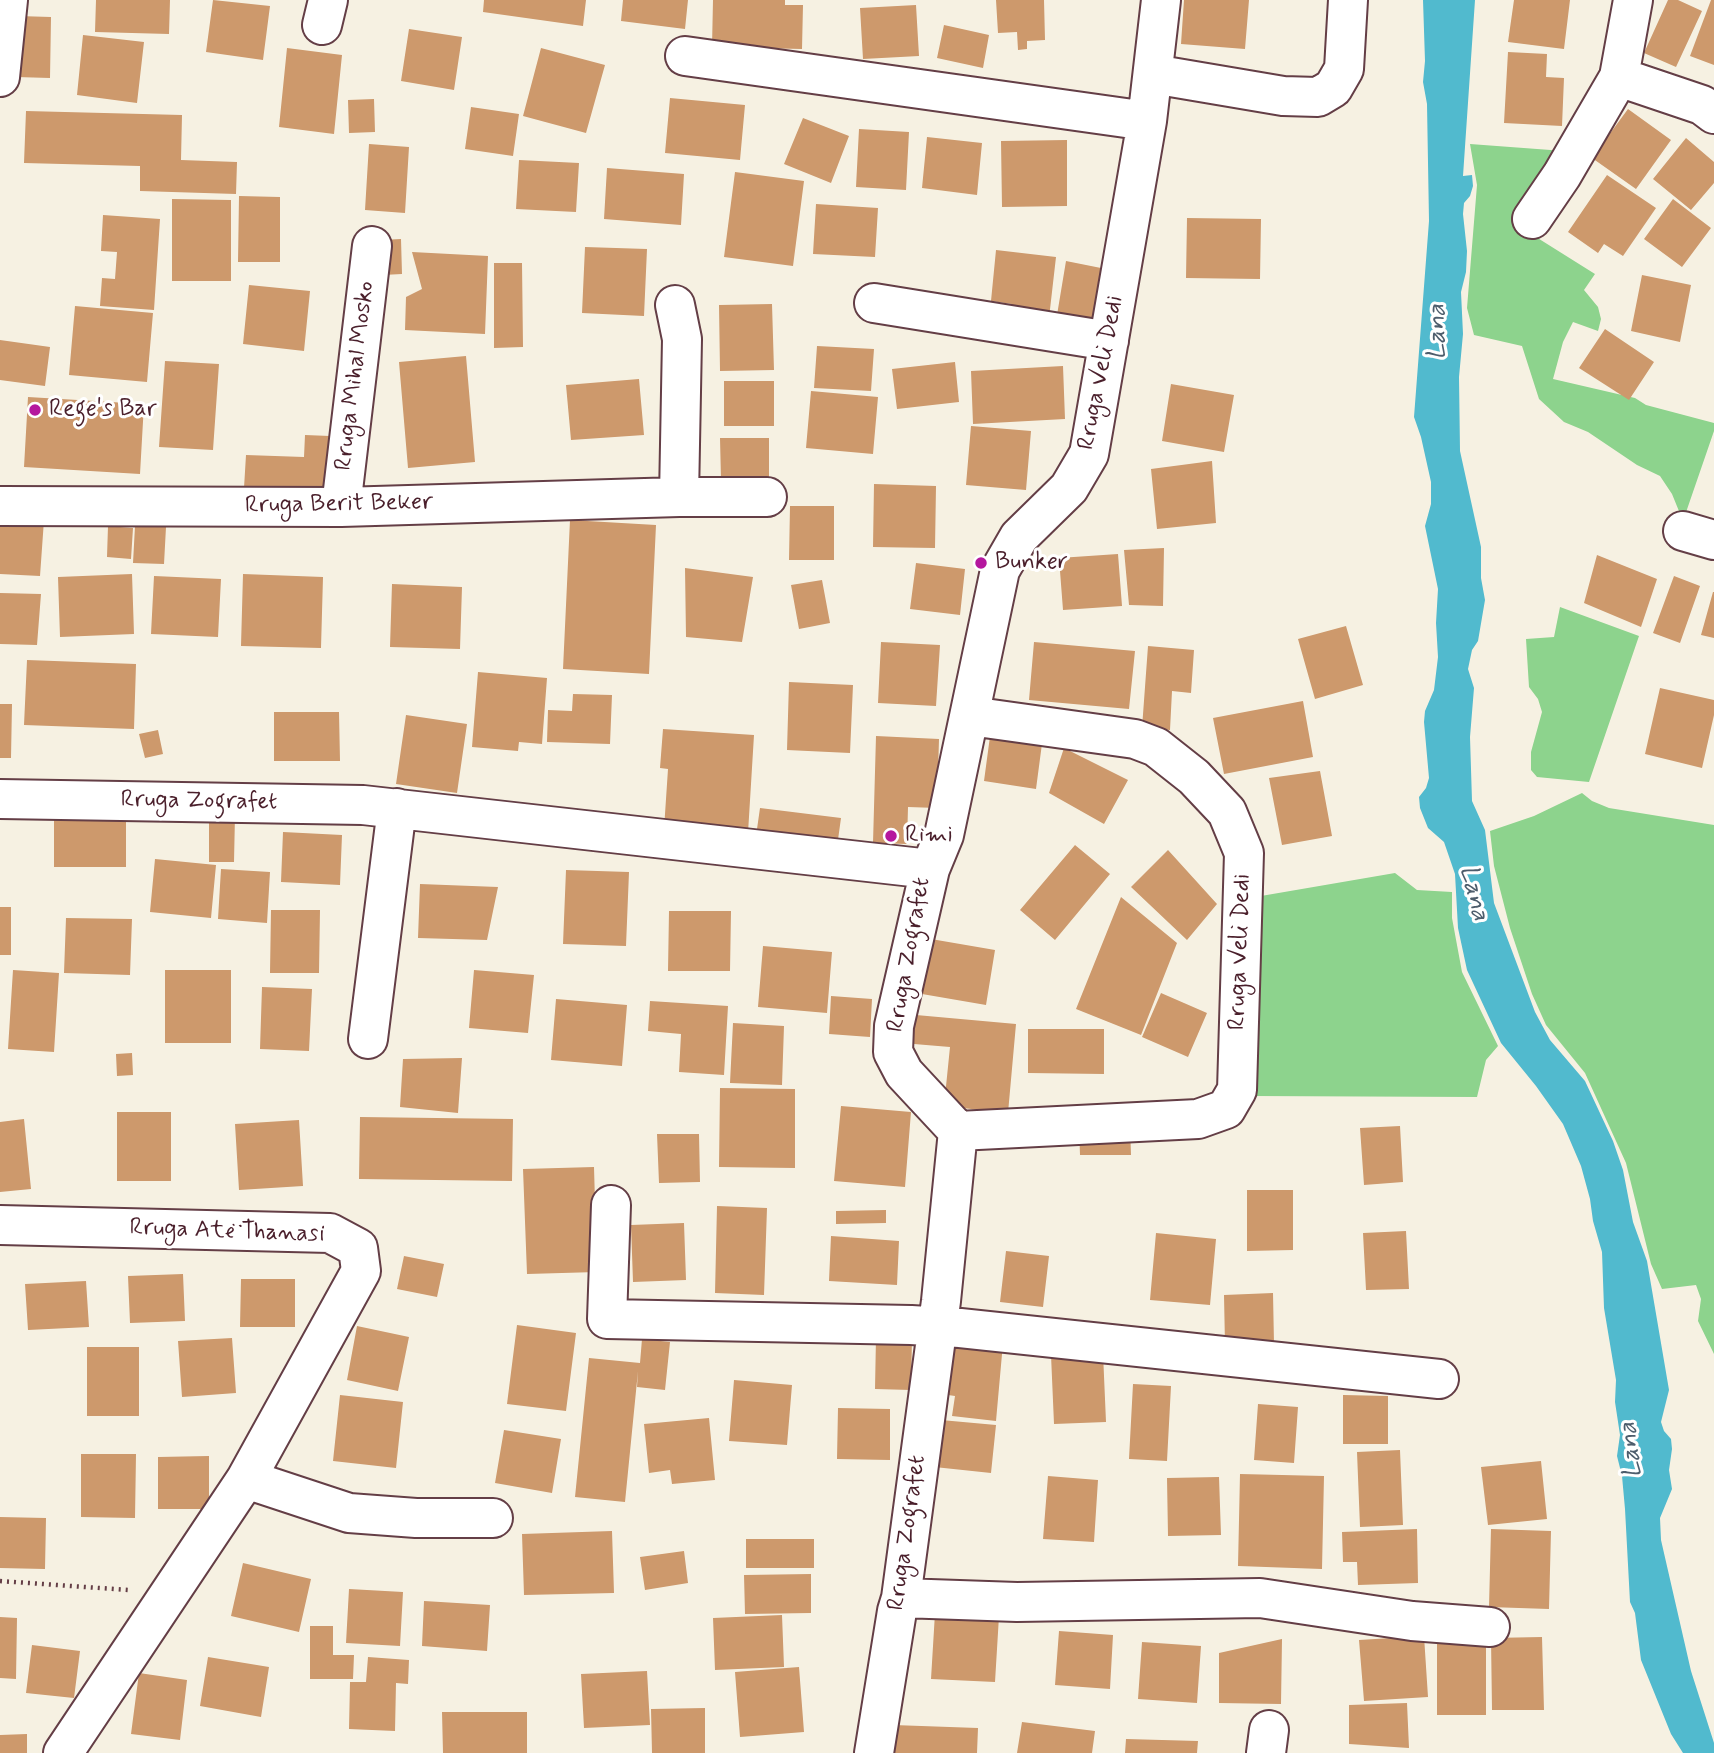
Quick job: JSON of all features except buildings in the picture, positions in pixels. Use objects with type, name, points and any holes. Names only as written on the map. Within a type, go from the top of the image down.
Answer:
[{"type":"street","points":[[0,77],[8,0]]},
{"type":"street","name":"Rruga Veli Dedi","points":[[930,869],[944,835],[1000,570],[1019,537],[1069,488],[1089,454],[1147,121],[1161,0]]},
{"type":"street","points":[[1153,74],[1283,96],[1318,97],[1333,88],[1344,69],[1348,0]]},
{"type":"street","points":[[1532,219],[1562,175],[1619,77],[1633,0]]},
{"type":"street","points":[[685,56],[1147,121]]},
{"type":"street","points":[[1619,77],[1702,105],[1714,114]]},
{"type":"street","name":"Rruga Mihal Mosko","points":[[341,507],[372,246]]},
{"type":"street","points":[[874,303],[1109,341]]},
{"type":"street","points":[[675,305],[682,339],[679,497]]},
{"type":"street","name":"Rruga Berit Beker","points":[[0,506],[341,507],[679,497],[767,498]]},
{"type":"street","name":"Rruga Veli Dedi","points":[[958,1131],[1198,1119],[1226,1109],[1237,1090],[1244,867],[1244,853],[1227,812],[1194,776],[1156,747],[1135,739],[970,716]]},
{"type":"street","name":"Rruga Zografet","points":[[0,799],[363,804],[930,869],[894,1027],[893,1052],[904,1073],[958,1131],[937,1328],[901,1598],[874,1753]]},
{"type":"street","points":[[368,1039],[397,808]]},
{"type":"street","points":[[611,1205],[607,1319],[911,1325],[1439,1379]]},
{"type":"street","name":"Rruga Atë Thanasi","points":[[0,1226],[330,1233],[358,1248],[361,1271],[246,1479],[170,1593],[75,1748]]},
{"type":"street","points":[[246,1479],[349,1513],[416,1518],[493,1518]]},
{"type":"street","points":[[901,1598],[1017,1602],[1260,1598],[1412,1622],[1490,1627]]},
{"type":"path","points":[[0,1581],[170,1593]]},
{"type":"green space","points":[[1470,144],[1564,151],[1536,237],[1595,274],[1584,290],[1598,307],[1601,319],[1598,331],[1573,322],[1563,342],[1553,379],[1635,398],[1646,405],[1714,423],[1714,431],[1683,521],[1672,494],[1660,476],[1637,465],[1588,432],[1564,422],[1539,399],[1522,346],[1474,335],[1467,308],[1477,185]]},
{"type":"green space","points":[[1560,607],[1639,636],[1589,782],[1537,777],[1531,770],[1531,752],[1542,712],[1538,699],[1529,687],[1526,639],[1554,637]]},
{"type":"green space","points":[[1582,793],[1592,801],[1609,808],[1714,825],[1714,1354],[1698,1321],[1701,1299],[1696,1285],[1662,1289],[1651,1264],[1626,1163],[1585,1073],[1546,1025],[1532,994],[1510,928],[1494,866],[1490,831],[1534,816]]},
{"type":"green space","points":[[1395,873],[1417,890],[1452,892],[1452,918],[1462,972],[1498,1046],[1486,1060],[1477,1097],[1250,1096],[1261,896]]},
{"type":"water","name":"Lana","points":[[1423,0],[1475,0],[1463,176],[1472,175],[1473,186],[1464,203],[1463,214],[1467,251],[1461,292],[1463,334],[1459,377],[1460,451],[1481,547],[1481,578],[1485,600],[1478,641],[1472,650],[1468,669],[1474,688],[1470,737],[1472,801],[1485,830],[1494,903],[1535,1012],[1550,1040],[1585,1081],[1613,1141],[1623,1170],[1633,1222],[1647,1261],[1669,1390],[1661,1422],[1671,1439],[1672,1449],[1669,1470],[1672,1489],[1660,1518],[1661,1540],[1691,1671],[1714,1743],[1714,1753],[1683,1753],[1671,1734],[1641,1660],[1635,1613],[1630,1602],[1625,1509],[1617,1456],[1620,1435],[1615,1402],[1616,1380],[1604,1308],[1602,1252],[1581,1166],[1563,1124],[1501,1043],[1467,970],[1458,928],[1455,874],[1444,842],[1428,828],[1420,808],[1419,797],[1429,778],[1425,711],[1434,690],[1438,657],[1438,589],[1425,526],[1431,504],[1431,482],[1414,417],[1429,221],[1427,104],[1423,82]]},
{"type":"place","name":"Rege's Bar","points":[[35,410]]},
{"type":"place","name":"Bunker","points":[[981,563]]},
{"type":"place","name":"Rimi","points":[[891,836]]}]
